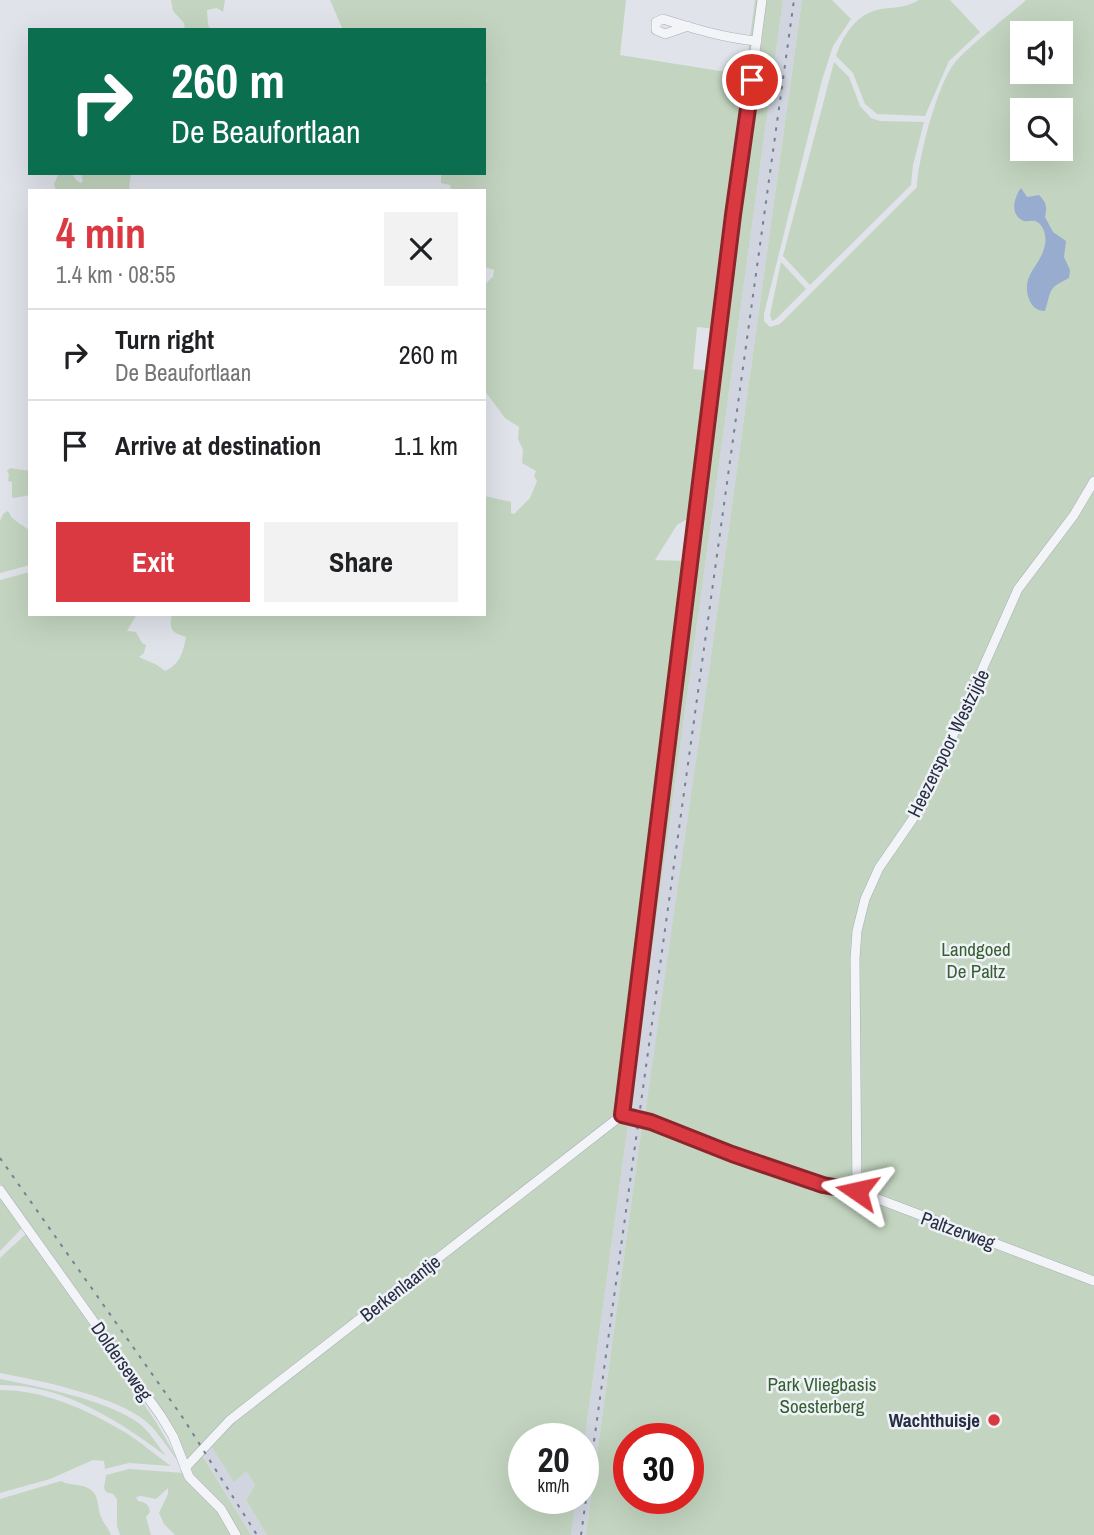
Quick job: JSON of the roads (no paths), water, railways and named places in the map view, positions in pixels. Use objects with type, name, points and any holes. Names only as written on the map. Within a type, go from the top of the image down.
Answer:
[{"type":"street","points":[[622,1115],[762,0]]},
{"type":"street","points":[[688,26],[719,36],[757,41]]},
{"type":"street","name":"Heezerspoor Westzijde","points":[[857,1191],[855,959],[857,931],[865,899],[879,867],[921,807],[1018,589],[1074,514],[1094,481]]},
{"type":"street","name":"Paltzerweg","points":[[622,1115],[651,1122],[732,1154],[823,1185],[857,1191],[1094,1281]]},
{"type":"street","name":"Berkenlaantje","points":[[184,1468],[230,1420],[622,1115]]},
{"type":"street","name":"Dolderseweg","points":[[0,1190],[161,1416],[173,1436],[184,1468],[197,1488],[220,1509],[236,1535]]},
{"type":"water","points":[[1021,188],[1027,197],[1039,195],[1042,198],[1046,205],[1045,217],[1053,232],[1066,241],[1064,257],[1070,270],[1069,278],[1051,290],[1045,311],[1033,306],[1029,299],[1027,283],[1043,252],[1045,234],[1038,222],[1024,221],[1016,215],[1015,201]]},
{"type":"railway","points":[[581,1535],[794,0]]},
{"type":"railway","points":[[0,1158],[183,1418],[257,1535]]},
{"type":"place","name":"Wachthuisje","points":[[994,1420]]},
{"type":"park label","name":"Landgoed De Paltz","points":[[976,960]]},
{"type":"park label","name":"Park Vliegbasis Soesterberg","points":[[822,1395]]}]
